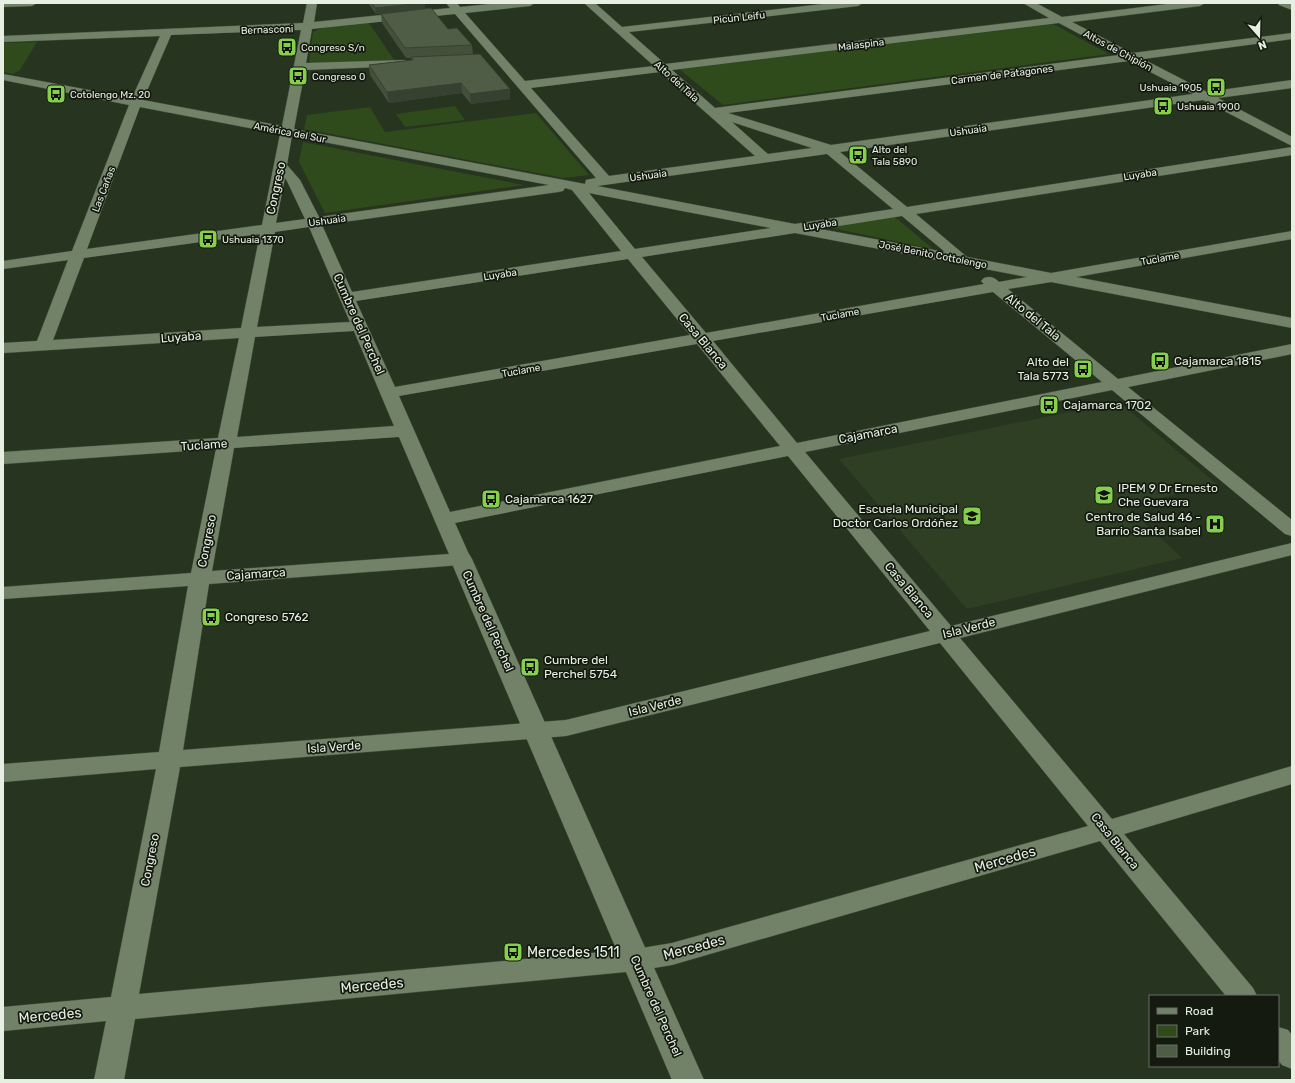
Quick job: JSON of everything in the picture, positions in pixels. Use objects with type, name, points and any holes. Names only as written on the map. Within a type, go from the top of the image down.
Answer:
[{"type":"main road","name":"Cumbre del Perchel","points":[[461,559],[688,1080]]},
{"type":"street","points":[[3,4],[32,3]]},
{"type":"street","name":"Congreso","points":[[109,1080],[170,760],[200,578],[312,3]]},
{"type":"street","name":"Bernasconi","points":[[3,39],[308,27],[454,7],[530,3]]},
{"type":"street","name":"Alto del Tala","points":[[589,3],[765,158]]},
{"type":"street","name":"Picún Leifu","points":[[620,30],[858,3]]},
{"type":"street","name":"Altos de Chipión","points":[[1028,3],[1292,142]]},
{"type":"street","name":"Malaspina","points":[[523,85],[1200,3]]},
{"type":"street","points":[[1283,3],[1292,7]]},
{"type":"street","points":[[454,7],[606,181]]},
{"type":"street","name":"Las Cañas","points":[[43,346],[136,102],[167,33]]},
{"type":"street","name":"Carmen de Patagones","points":[[712,112],[1292,36]]},
{"type":"street","points":[[485,60],[500,59]]},
{"type":"street","points":[[300,67],[416,62]]},
{"type":"street","name":"América del Sur","points":[[4,79],[136,102],[575,185]]},
{"type":"street","name":"Ushuaia","points":[[3,265],[1292,84]]},
{"type":"street","points":[[712,112],[829,149]]},
{"type":"street","name":"Alto del Tala","points":[[829,149],[1292,530]]},
{"type":"street","name":"Luyaba","points":[[348,298],[1292,151]]},
{"type":"street","name":"Cumbre del Perchel","points":[[281,166],[293,180],[314,222],[461,559]]},
{"type":"street","name":"José Benito Cottolengo","points":[[575,185],[1292,323]]},
{"type":"street","name":"Casa Blanca","points":[[575,185],[1242,995]]},
{"type":"street","name":"Tuclame","points":[[389,393],[1292,235]]},
{"type":"street","name":"Luyaba","points":[[3,348],[360,326]]},
{"type":"street","name":"Cajamarca","points":[[444,519],[1292,349]]},
{"type":"street","name":"Tuclame","points":[[3,458],[406,431]]},
{"type":"street","name":"Isla Verde","points":[[3,773],[566,728],[1292,549]]},
{"type":"street","name":"Cajamarca","points":[[3,593],[461,559]]},
{"type":"street","name":"Mercedes","points":[[3,1019],[636,960],[672,954],[1106,830],[1292,775]]},
{"type":"street","points":[[1279,1040],[1292,1056]]},
{"type":"shaded area","points":[[1119,402],[1218,485],[1126,506],[1182,558],[967,609],[839,459]]},
{"type":"green space","points":[[369,23],[395,61],[317,64],[309,62],[313,32],[322,28]]},
{"type":"green space","points":[[1053,24],[1109,54],[723,105],[679,69]]},
{"type":"green space","points":[[37,42],[20,70],[13,74],[3,72],[3,43]]},
{"type":"green space","points":[[455,106],[465,120],[405,127],[396,114]]},
{"type":"green space","points":[[370,107],[385,132],[536,113],[589,175],[563,178],[304,129],[307,115]]},
{"type":"green space","points":[[303,142],[524,185],[325,213],[299,162]]},
{"type":"green space","points":[[894,216],[933,249],[822,226]]},
{"type":"building","points":[[372,3],[422,3],[375,8]]},
{"type":"building","points":[[431,8],[448,29],[457,28],[472,45],[405,48],[381,14]]},
{"type":"building","points":[[480,54],[510,89],[470,94],[461,83],[387,92],[369,65],[413,60],[411,57]]},
{"type":"place","name":"Congreso S/n","points":[[287,47]]},
{"type":"place","name":"Congreso 0","points":[[298,76]]},
{"type":"place","name":"Ushuaia 1905","points":[[1216,87]]},
{"type":"place","name":"Cotolengo Mz. 20","points":[[56,94]]},
{"type":"place","name":"Ushuaia 1900","points":[[1163,106]]},
{"type":"place","name":"Alto del Tala 5890","points":[[858,155]]},
{"type":"place","name":"Ushuaia 1370","points":[[208,239]]},
{"type":"place","name":"Cajamarca 1815","points":[[1160,361]]},
{"type":"place","name":"Alto del Tala 5773","points":[[1083,369]]},
{"type":"place","name":"Cajamarca 1702","points":[[1049,405]]},
{"type":"place","name":"IPEM 9 Dr Ernesto Che Guevara","points":[[1104,495]]},
{"type":"place","name":"Cajamarca 1627","points":[[491,499]]},
{"type":"place","name":"Escuela Municipal Doctor Carlos Ordóñez","points":[[972,516]]},
{"type":"place","name":"Centro de Salud 46 - Barrio Santa Isabel","points":[[1215,524]]},
{"type":"place","name":"Congreso 5762","points":[[211,617]]},
{"type":"place","name":"Cumbre del Perchel 5754","points":[[530,667]]},
{"type":"place","name":"Mercedes 1511","points":[[513,952]]}]
